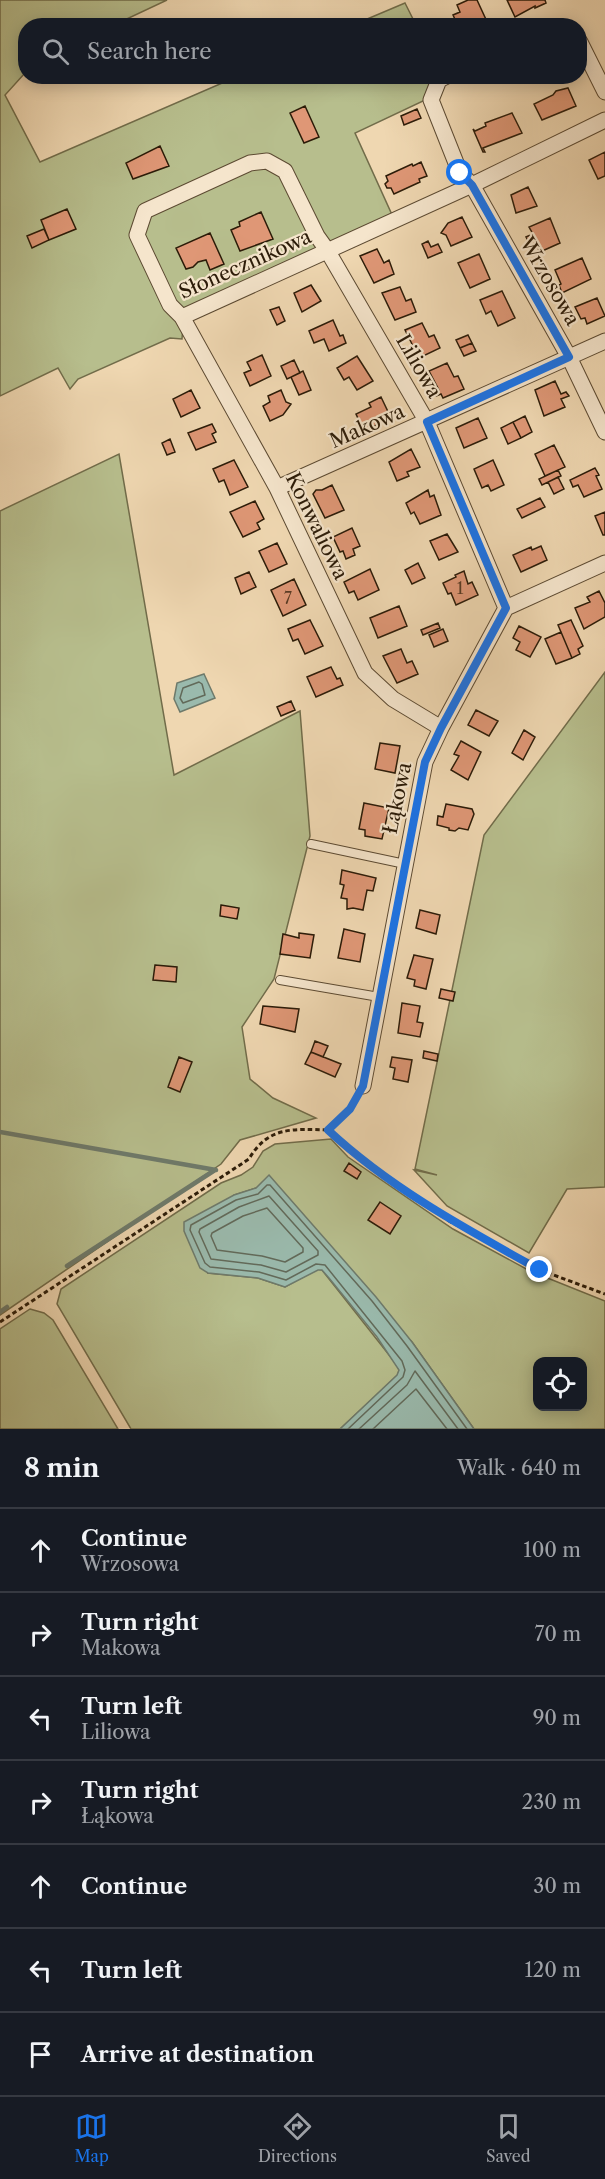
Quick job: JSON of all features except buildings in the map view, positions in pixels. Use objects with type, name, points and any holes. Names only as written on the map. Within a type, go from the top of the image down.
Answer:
[{"type":"street","points":[[587,57],[605,92]]},
{"type":"street","name":"Wrzosowa","points":[[437,84],[431,100],[460,173],[472,185],[569,357],[605,432]]},
{"type":"street","name":"Słonecznikowa","points":[[327,250],[317,236],[285,171],[267,160],[250,163],[145,211],[137,235],[170,305],[182,317],[472,185],[605,120]]},
{"type":"street","name":"Liliowa","points":[[327,250],[427,422],[506,608]]},
{"type":"street","name":"Konwaliowa","points":[[182,317],[277,488],[365,673],[393,699],[441,728]]},
{"type":"street","name":"Makowa","points":[[277,488],[605,341]]},
{"type":"street","points":[[506,608],[605,563]]},
{"type":"street","name":"Łąkowa","points":[[363,1086],[425,762],[506,608]]},
{"type":"lane","points":[[311,844],[405,864]]},
{"type":"lane","points":[[280,980],[379,997]]},
{"type":"path","points":[[328,1130],[350,1109],[363,1086]]},
{"type":"path","points":[[0,1322],[249,1159],[257,1145],[268,1136],[297,1130],[328,1130],[349,1150],[449,1221],[540,1270],[605,1294]]},
{"type":"green space","points":[[0,0],[167,0],[129,18],[18,18],[18,81],[5,95],[40,162],[220,84],[433,84],[440,93],[355,133],[393,217],[184,312],[182,339],[170,338],[78,379],[70,389],[58,368],[0,396]]},
{"type":"green space","points":[[405,3],[412,18],[370,18]]},
{"type":"green space","points":[[119,454],[174,775],[300,711],[310,836],[274,979],[242,1027],[250,1079],[273,1098],[316,1118],[240,1140],[221,1164],[0,1315],[0,511]]},
{"type":"green space","points":[[605,672],[605,1187],[567,1189],[529,1253],[447,1206],[414,1170],[437,1175],[415,1169],[484,835]]},
{"type":"green space","points":[[331,1139],[348,1157],[453,1229],[530,1271],[605,1301],[605,1429],[474,1429],[412,1342],[256,1188],[234,1195],[208,1273],[258,1278],[285,1287],[318,1269],[322,1270],[397,1365],[398,1375],[340,1429],[131,1429],[57,1304],[61,1289],[221,1183],[253,1167],[263,1151],[275,1144]]},
{"type":"green space","points":[[30,1309],[44,1313],[53,1320],[118,1429],[0,1429],[0,1329]]},
{"type":"water","points":[[204,674],[215,698],[180,712],[174,699],[177,683]]},
{"type":"water","points":[[269,1175],[376,1297],[412,1342],[474,1429],[340,1429],[397,1375],[399,1370],[377,1337],[329,1278],[322,1270],[318,1270],[285,1287],[258,1278],[208,1273],[200,1268],[184,1231],[184,1222],[234,1195],[256,1188]]},
{"type":"waterway","points":[[0,1132],[216,1170]]},
{"type":"waterway","points":[[67,1266],[215,1170]]},
{"type":"waterway","points":[[0,1312],[7,1307]]},
{"type":"route","points":[[460,173],[472,185],[569,357],[427,422],[506,608],[425,762],[363,1086],[350,1109],[328,1130],[349,1150],[449,1221],[540,1270]]}]
